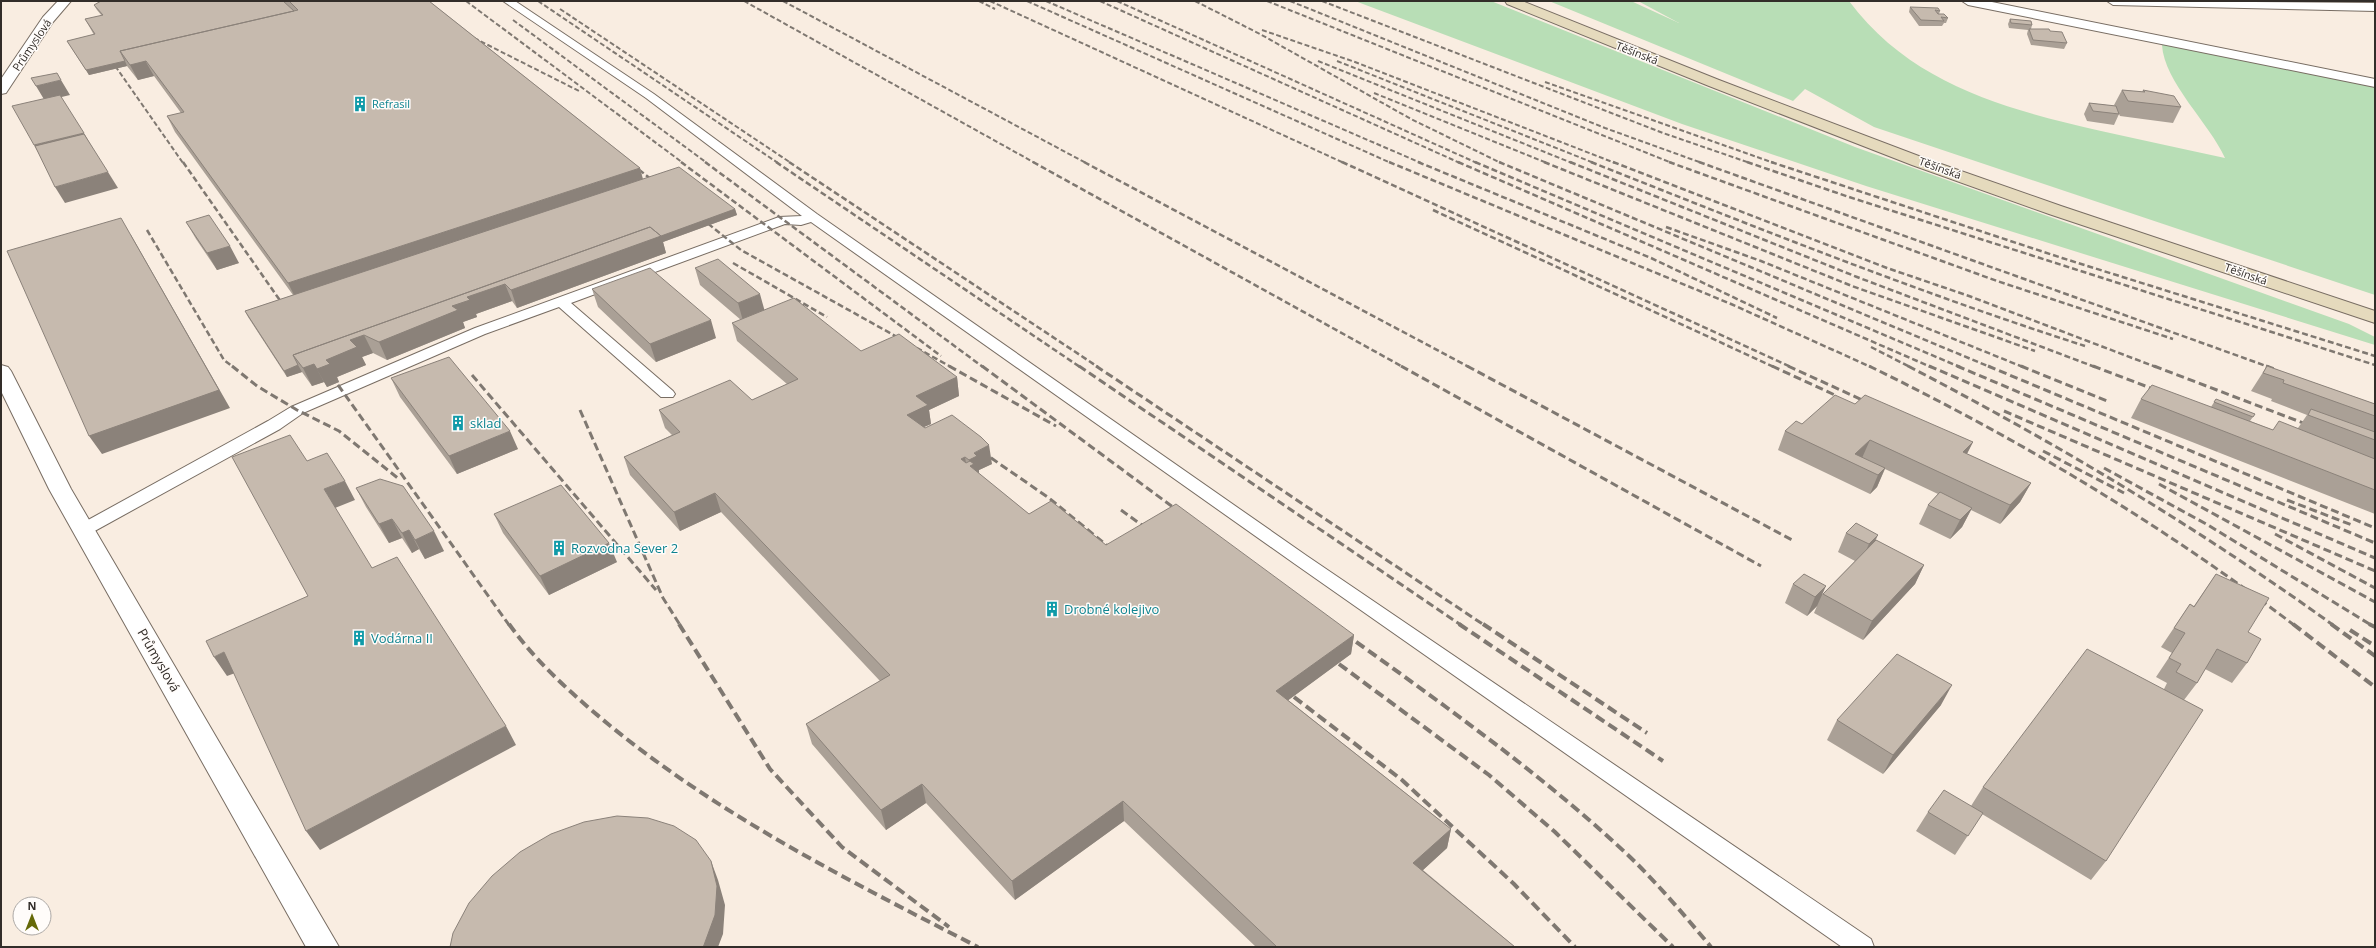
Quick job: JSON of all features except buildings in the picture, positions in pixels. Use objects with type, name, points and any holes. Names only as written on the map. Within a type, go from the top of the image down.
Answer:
[{"type":"main road","name":"Těšínská","points":[[1511,1],[1723,86],[1888,149],[2061,212],[2375,317]]},
{"type":"street","name":"Průmyslová","points":[[1,90],[48,20],[64,1]]},
{"type":"street","points":[[1968,1],[2375,83]]},
{"type":"street","points":[[2114,1],[2375,7]]},
{"type":"street","name":"Průmyslová","points":[[1,371],[60,489],[85,529],[323,947]]},
{"type":"lane","points":[[508,1],[650,96],[812,216],[1301,560],[1862,947]]},
{"type":"lane","points":[[85,529],[274,425],[297,410],[480,331],[784,220],[801,221],[812,216]]},
{"type":"lane","points":[[560,301],[667,394]]},
{"type":"green space","points":[[1355,1],[1491,1],[1855,147],[2349,324],[2375,337],[2375,345],[1866,186],[1682,124]]},
{"type":"green space","points":[[1549,1],[1631,1],[1679,23],[1638,1],[1849,1],[1874,30],[1901,53],[1931,73],[1962,89],[1995,102],[2065,123],[2225,158],[2209,131],[2179,88],[2171,73],[2165,59],[2162,45],[2165,42],[2375,85],[2375,295],[1874,127],[1805,89],[1793,101]]},
{"type":"railway","points":[[466,1],[683,163]]},
{"type":"railway","points":[[538,1],[778,163]]},
{"type":"railway","points":[[744,1],[1035,163]]},
{"type":"railway","points":[[783,1],[1086,163]]},
{"type":"railway","points":[[979,1],[995,9]]},
{"type":"railway","points":[[990,1],[1344,163]]},
{"type":"railway","points":[[1027,1],[1391,163]]},
{"type":"railway","points":[[1046,1],[1421,163]]},
{"type":"railway","points":[[1100,1],[1460,163]]},
{"type":"railway","points":[[1117,1],[1477,163]]},
{"type":"railway","points":[[1195,1],[1260,34],[1411,119],[1501,163]]},
{"type":"railway","points":[[1267,1],[1672,163]]},
{"type":"railway","points":[[1290,1],[1605,128],[1702,163]]},
{"type":"railway","points":[[1322,1],[1663,133],[1750,163]]},
{"type":"railway","points":[[560,9],[791,163]]},
{"type":"railway","points":[[513,20],[707,163]]},
{"type":"railway","points":[[1262,30],[1355,62],[1615,163]]},
{"type":"railway","points":[[474,38],[579,91]]},
{"type":"railway","points":[[111,60],[183,163]]},
{"type":"railway","points":[[1318,61],[1572,163]]},
{"type":"railway","points":[[1337,61],[1594,163]]},
{"type":"railway","points":[[1545,82],[1774,163]]},
{"type":"railway","points":[[1374,93],[1547,163]]},
{"type":"railway","points":[[183,162],[286,309]]},
{"type":"railway","points":[[681,162],[941,356]]},
{"type":"railway","points":[[705,162],[983,367]]},
{"type":"railway","points":[[776,162],[1080,367]]},
{"type":"railway","points":[[789,162],[1098,367]]},
{"type":"railway","points":[[1033,162],[1403,367]]},
{"type":"railway","points":[[1084,162],[1469,367]]},
{"type":"railway","points":[[1342,162],[1791,367]]},
{"type":"railway","points":[[1389,162],[1731,304],[1871,367]]},
{"type":"railway","points":[[1418,162],[1651,258],[1777,318]]},
{"type":"railway","points":[[1458,162],[1931,367]]},
{"type":"railway","points":[[1475,162],[1960,367]]},
{"type":"railway","points":[[1499,162],[1990,367]]},
{"type":"railway","points":[[1544,162],[1852,286],[2035,351]]},
{"type":"railway","points":[[1570,162],[1857,277],[2095,367]]},
{"type":"railway","points":[[1591,162],[1775,235],[1898,281],[1960,304],[2085,346]]},
{"type":"railway","points":[[1613,162],[1887,268],[1969,296],[2156,367]]},
{"type":"railway","points":[[1669,162],[1997,281],[2173,339]]},
{"type":"railway","points":[[1699,162],[2269,367]]},
{"type":"railway","points":[[1747,162],[1849,197],[2375,365]]},
{"type":"railway","points":[[1774,163],[2062,258],[2375,356]]},
{"type":"railway","points":[[632,164],[657,184]]},
{"type":"railway","points":[[1433,210],[1774,367]]},
{"type":"railway","points":[[701,218],[741,250],[951,367]]},
{"type":"railway","points":[[1666,227],[1761,261],[2023,367]]},
{"type":"railway","points":[[147,230],[224,360],[233,367]]},
{"type":"railway","points":[[733,263],[827,317]]},
{"type":"railway","points":[[1871,347],[1910,367]]},
{"type":"railway","points":[[232,366],[257,386],[297,410],[339,431],[399,479]]},
{"type":"railway","points":[[949,366],[1056,426]]},
{"type":"railway","points":[[982,366],[1181,513]]},
{"type":"railway","points":[[1079,366],[1461,625]]},
{"type":"railway","points":[[1096,366],[1484,625]]},
{"type":"railway","points":[[1401,366],[1761,566]]},
{"type":"railway","points":[[1467,366],[1794,541]]},
{"type":"railway","points":[[1772,366],[1837,396]]},
{"type":"railway","points":[[1788,366],[1871,404]]},
{"type":"railway","points":[[1908,366],[2018,425],[2178,520],[2282,589],[2333,625]]},
{"type":"railway","points":[[1929,366],[2375,558]]},
{"type":"railway","points":[[1957,366],[2375,543]]},
{"type":"railway","points":[[1988,366],[2375,528]]},
{"type":"railway","points":[[2021,366],[2107,401]]},
{"type":"railway","points":[[2093,366],[2161,392]]},
{"type":"railway","points":[[2154,366],[2311,426]]},
{"type":"railway","points":[[2266,366],[2277,370]]},
{"type":"railway","points":[[1871,367],[1980,423],[2088,485],[2193,552],[2294,625]]},
{"type":"railway","points":[[331,375],[509,625]]},
{"type":"railway","points":[[472,375],[656,590]]},
{"type":"railway","points":[[580,410],[663,598],[680,625]]},
{"type":"railway","points":[[2004,411],[2375,571]]},
{"type":"railway","points":[[981,451],[1049,498],[1115,552]]},
{"type":"railway","points":[[2043,451],[2124,493]]},
{"type":"railway","points":[[2104,468],[2208,525],[2371,625]]},
{"type":"railway","points":[[2159,484],[2375,602]]},
{"type":"railway","points":[[2287,500],[2352,525]]},
{"type":"railway","points":[[1121,510],[1150,531]]},
{"type":"railway","points":[[2275,534],[2375,588]]},
{"type":"railway","points":[[509,624],[555,677],[581,701],[651,757],[695,788],[741,818],[834,872],[978,947]]},
{"type":"railway","points":[[679,624],[770,769],[842,847],[949,927]]},
{"type":"railway","points":[[1459,624],[1663,761]]},
{"type":"railway","points":[[1483,624],[1647,733]]},
{"type":"railway","points":[[2293,624],[2375,687]]},
{"type":"railway","points":[[2331,624],[2375,656]]},
{"type":"railway","points":[[2371,625],[2375,627]]},
{"type":"railway","points":[[2350,630],[2375,646]]},
{"type":"railway","points":[[1344,633],[1491,740],[1596,826],[1630,857],[1651,879],[1682,912],[1711,947]]},
{"type":"railway","points":[[1339,664],[1489,775],[1555,832],[1673,947]]},
{"type":"railway","points":[[1294,697],[1402,780],[1514,884],[1575,947]]},
{"type":"place","name":"Refrasil","points":[[360,104]]},
{"type":"place","name":"sklad","points":[[458,423]]},
{"type":"place","name":"Rozvodna Sever 2","points":[[559,548]]},
{"type":"place","name":"Drobné kolejivo","points":[[1052,609]]},
{"type":"place","name":"Vodárna II","points":[[359,638]]}]
